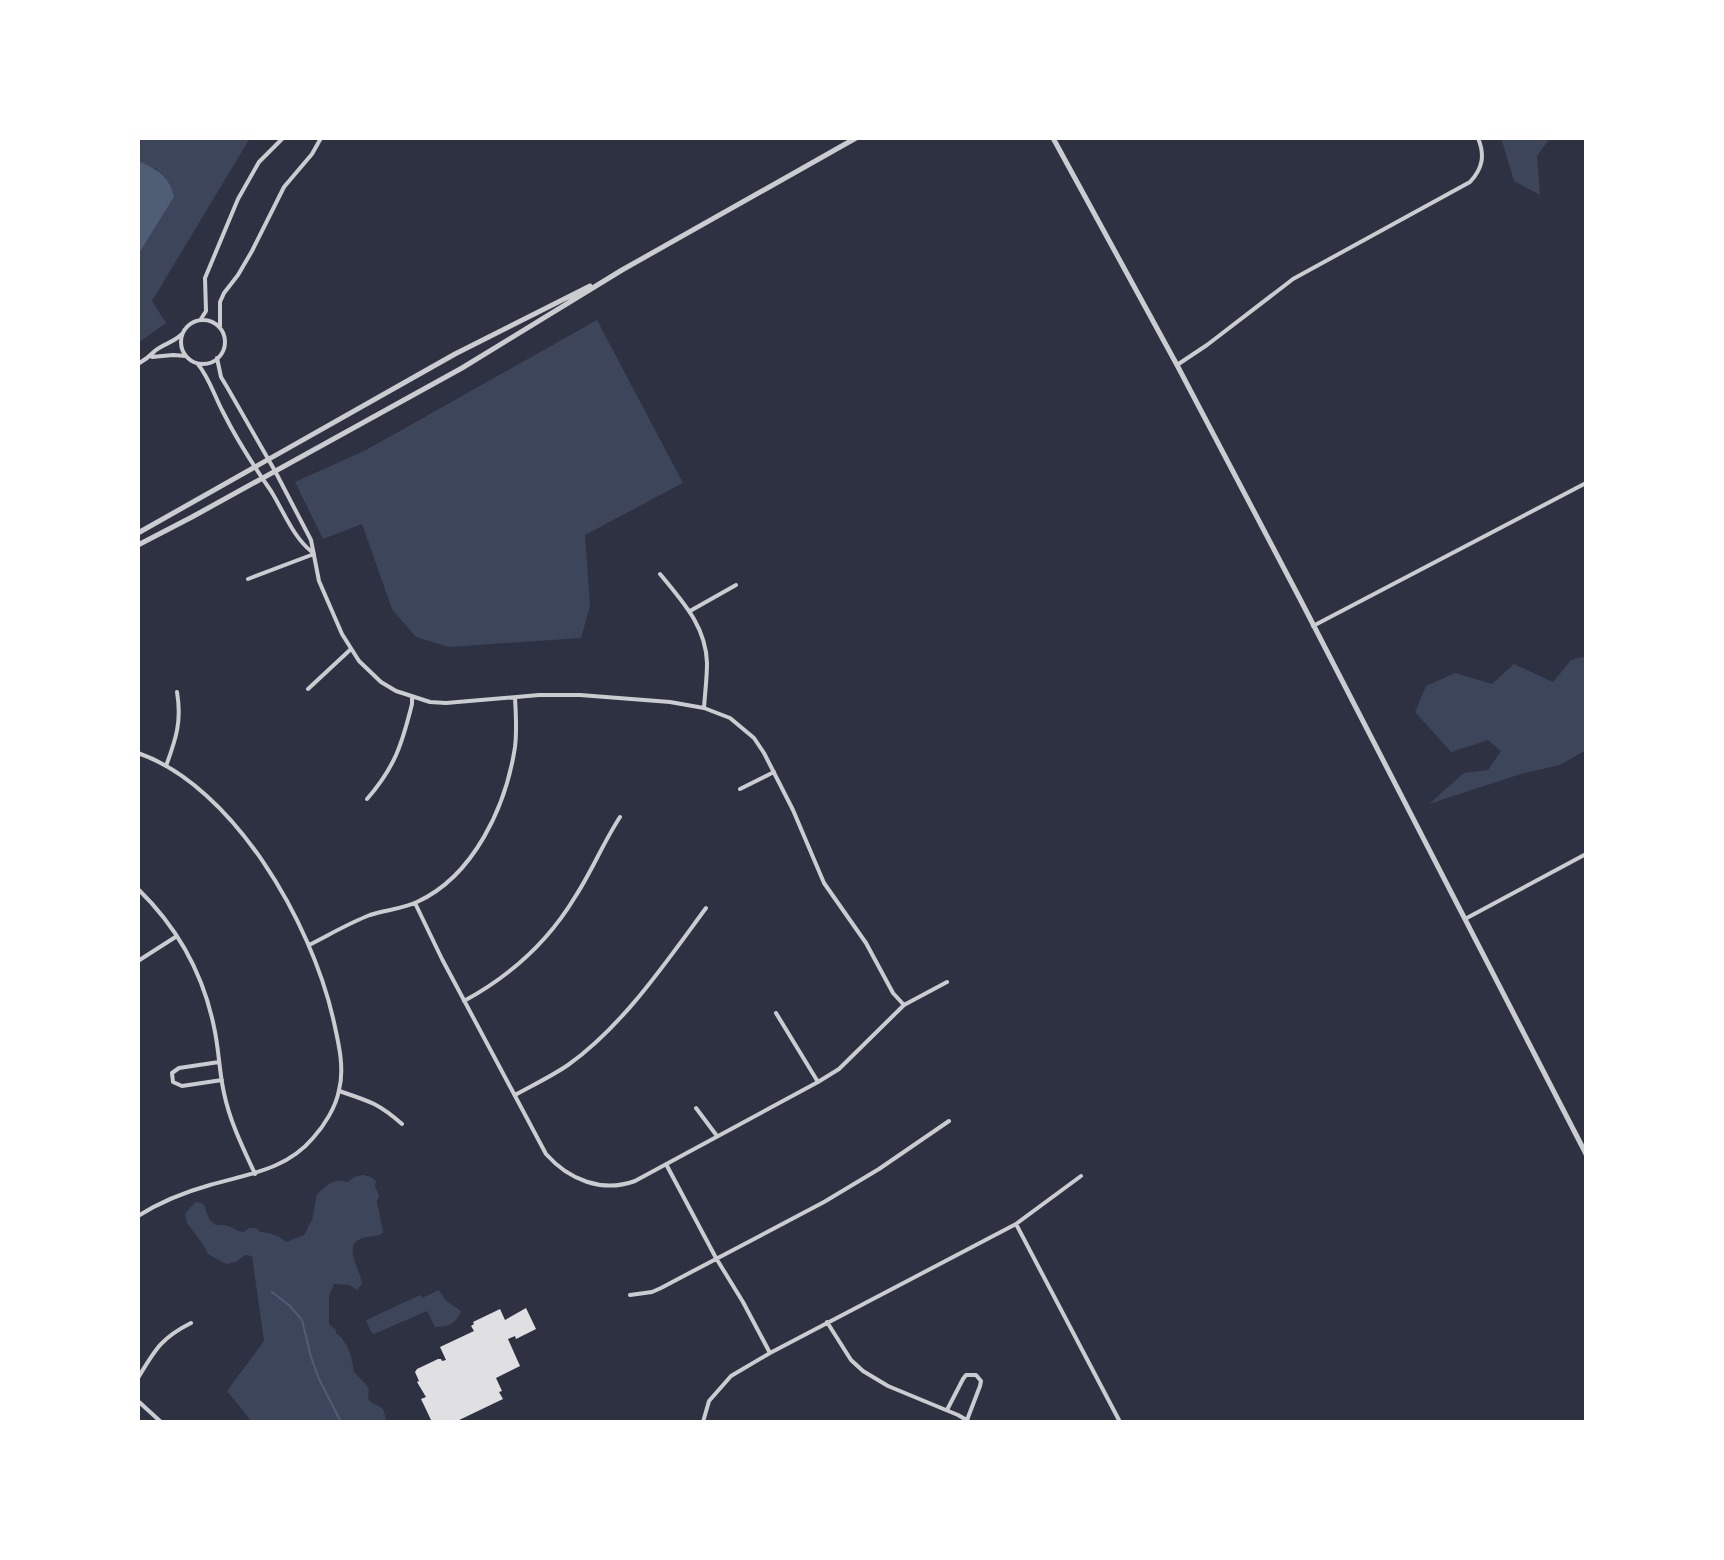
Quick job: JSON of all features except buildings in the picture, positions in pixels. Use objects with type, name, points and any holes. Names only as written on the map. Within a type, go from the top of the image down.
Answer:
[{"type":"street","points":[[201,319],[206,311],[205,278],[238,199],[259,162],[283,138]]},
{"type":"street","points":[[197,363],[204,364],[222,353],[225,340],[220,327],[220,302],[224,293],[252,251],[284,187],[312,154],[321,138]]},
{"type":"street","points":[[138,545],[462,368],[622,270],[856,138]]},
{"type":"street","points":[[1053,138],[1177,365],[1586,1154]]},
{"type":"street","points":[[1177,365],[1293,279],[1462,188],[1478,174],[1481,167],[1483,156],[1478,138]]},
{"type":"street","points":[[138,533],[455,354],[622,270]]},
{"type":"street","points":[[138,364],[175,340],[193,321],[208,320],[220,327]]},
{"type":"street","points":[[182,333],[181,347],[186,356]]},
{"type":"street","points":[[150,357],[186,356],[197,363],[261,479],[302,545],[314,554]]},
{"type":"street","points":[[217,358],[221,377],[311,540],[319,581],[342,634],[359,661],[381,682],[430,702],[580,695],[624,697],[704,708],[730,718],[754,738],[793,810],[824,883],[866,943],[893,993],[904,1005]]},
{"type":"street","points":[[1313,626],[1586,483]]},
{"type":"street","points":[[248,579],[314,554]]},
{"type":"street","points":[[660,574],[698,625],[706,653],[704,708]]},
{"type":"street","points":[[690,611],[736,585]]},
{"type":"street","points":[[308,689],[351,649]]},
{"type":"street","points":[[166,766],[180,722],[177,692]]},
{"type":"street","points":[[367,799],[382,782],[398,754],[412,697]]},
{"type":"street","points":[[309,945],[369,916],[415,903],[431,895],[469,859],[489,828],[504,794],[515,747],[515,698]]},
{"type":"street","points":[[138,753],[166,766],[196,788],[238,830],[273,876],[309,945],[324,985],[340,1055],[339,1091],[321,1128],[299,1152],[277,1166],[191,1191],[138,1216]]},
{"type":"street","points":[[740,789],[774,772]]},
{"type":"street","points":[[464,1001],[512,970],[548,935],[573,901],[620,817]]},
{"type":"street","points":[[1465,919],[1586,854]]},
{"type":"street","points":[[138,889],[166,919],[194,964],[208,1002],[222,1080],[236,1132],[255,1174]]},
{"type":"street","points":[[415,903],[546,1154],[568,1174],[597,1185],[613,1186],[635,1181],[818,1082],[839,1069],[904,1005],[947,982]]},
{"type":"street","points":[[515,1095],[567,1065],[596,1042],[657,975],[706,908]]},
{"type":"street","points":[[138,961],[177,936]]},
{"type":"street","points":[[776,1013],[818,1082]]},
{"type":"street","points":[[219,1062],[179,1068],[172,1073],[173,1082],[182,1086],[222,1080]]},
{"type":"street","points":[[339,1091],[376,1103],[402,1124]]},
{"type":"street","points":[[696,1108],[717,1136]]},
{"type":"street","points":[[630,1295],[661,1288],[824,1202],[949,1121]]},
{"type":"street","points":[[666,1164],[770,1353]]},
{"type":"street","points":[[703,1422],[709,1401],[731,1376],[827,1322],[1016,1224],[1081,1176]]},
{"type":"street","points":[[1016,1224],[1120,1422]]},
{"type":"street","points":[[827,1322],[851,1360],[863,1371],[888,1386],[969,1421],[980,1389],[981,1381],[976,1375],[970,1374],[963,1379],[947,1410]]},
{"type":"street","points":[[138,1378],[159,1345],[172,1332],[191,1323]]},
{"type":"street","points":[[138,1401],[161,1422]]},
{"type":"shaded area","points":[[138,138],[250,138],[152,301],[166,323],[138,343],[138,255],[174,197],[156,169],[138,161]]},
{"type":"shaded area","points":[[1501,138],[1550,138],[1537,156],[1540,195],[1514,181]]},
{"type":"shaded area","points":[[138,161],[161,174],[174,197],[138,255]]},
{"type":"shaded area","points":[[597,320],[683,483],[585,535],[590,606],[581,638],[449,647],[416,637],[392,609],[362,524],[323,539],[295,482],[366,450]]},
{"type":"shaded area","points":[[1586,656],[1586,750],[1560,765],[1521,774],[1429,804],[1464,773],[1488,770],[1501,751],[1488,740],[1451,752],[1415,712],[1426,686],[1455,673],[1492,684],[1514,664],[1553,682],[1571,660]]},
{"type":"shaded area","points":[[363,1175],[376,1181],[383,1232],[355,1243],[353,1253],[362,1284],[357,1290],[349,1285],[334,1284],[329,1296],[329,1324],[347,1346],[354,1372],[369,1388],[369,1400],[383,1409],[386,1418],[384,1422],[252,1422],[227,1391],[264,1341],[252,1256],[245,1255],[236,1262],[226,1264],[208,1254],[187,1223],[185,1214],[195,1202],[199,1203],[204,1205],[209,1219],[216,1225],[226,1225],[244,1232],[256,1228],[286,1242],[304,1235],[312,1220],[317,1194],[334,1182],[348,1182]]},
{"type":"shaded area","points":[[439,1290],[446,1301],[461,1311],[451,1324],[435,1327],[427,1311],[374,1334],[371,1332],[366,1320],[420,1295],[422,1298]]},
{"type":"waterway","points":[[272,1292],[302,1320],[319,1379],[341,1422]]}]
